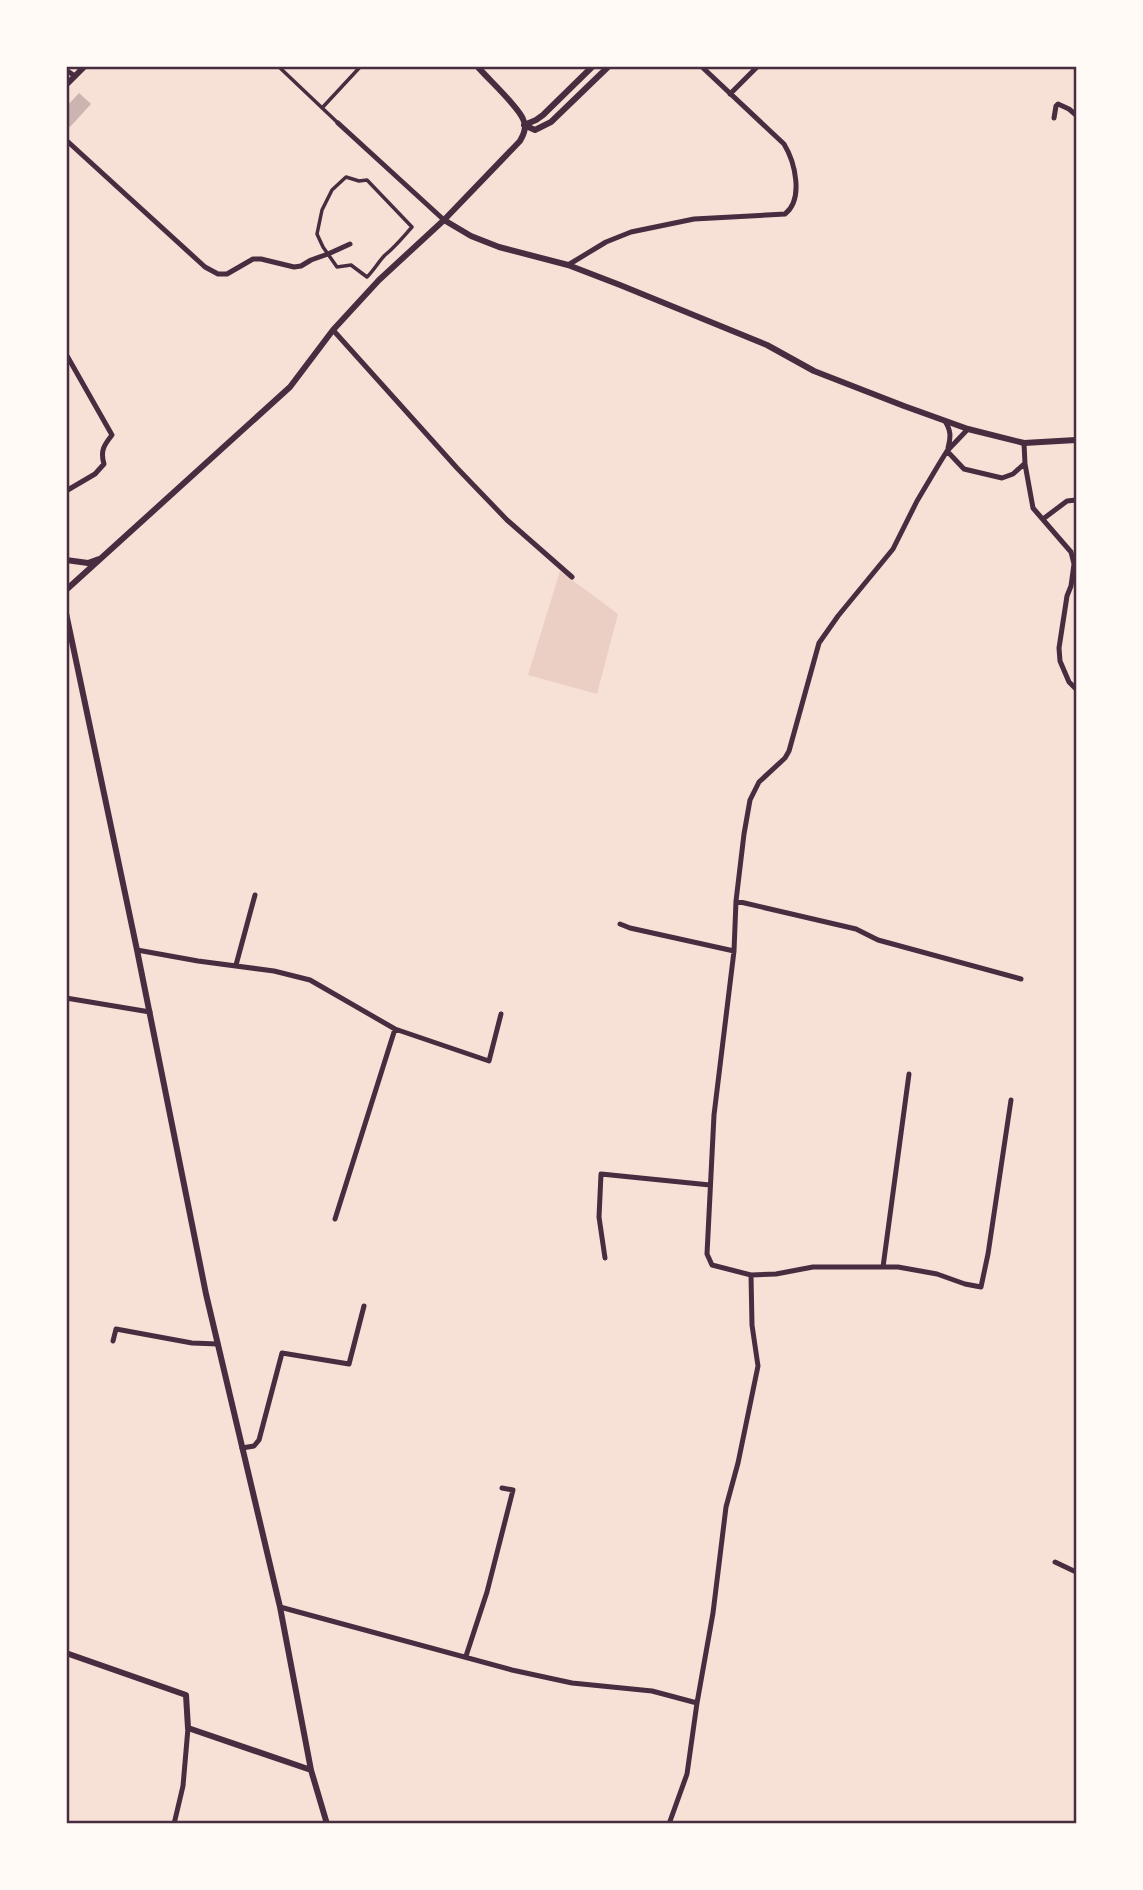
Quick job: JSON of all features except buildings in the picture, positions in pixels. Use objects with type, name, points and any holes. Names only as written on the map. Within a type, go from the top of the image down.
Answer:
[{"type":"street","points":[[66,85],[85,66]]},
{"type":"street","points":[[278,66],[444,219],[471,236],[568,265],[767,345],[814,370],[944,421],[1024,443],[1076,440]]},
{"type":"street","points":[[322,108],[361,66]]},
{"type":"street","points":[[66,590],[290,387],[334,330],[379,280],[444,219],[520,141],[525,132],[523,119],[477,66]]},
{"type":"street","points":[[524,125],[543,115],[593,66]]},
{"type":"street","points":[[524,125],[536,130],[551,122],[609,66]]},
{"type":"street","points":[[568,265],[606,242],[631,232],[694,219],[785,214],[792,209],[796,179],[789,153],[783,144],[701,66]]},
{"type":"street","points":[[730,94],[758,66]]},
{"type":"street","points":[[66,70],[75,76]]},
{"type":"street","points":[[1054,118],[1058,104],[1076,115]]},
{"type":"street","points":[[66,140],[205,267],[218,274],[227,274],[253,259],[294,267],[302,266],[350,244]]},
{"type":"street","points":[[346,177],[359,181],[367,180],[412,226],[367,277],[351,265],[337,267],[328,254],[317,234],[322,211],[332,190],[346,177]]},
{"type":"street","points":[[334,330],[507,520],[572,578]]},
{"type":"street","points":[[66,354],[112,435],[103,447],[104,464],[95,474],[66,491]]},
{"type":"street","points":[[944,421],[950,428],[951,436],[947,451]]},
{"type":"street","points":[[968,429],[947,451],[917,501],[893,550],[819,643],[789,751],[759,782],[750,800],[736,901],[734,951],[714,1115],[707,1254],[712,1265],[751,1275],[776,1274],[813,1267],[898,1267],[937,1274],[981,1287],[1011,1100]]},
{"type":"street","points":[[1024,443],[1033,508],[1071,552],[1074,564],[1059,648],[1060,661],[1069,682],[1076,689]]},
{"type":"street","points":[[947,451],[964,469],[1002,478],[1013,474],[1025,464]]},
{"type":"street","points":[[1044,519],[1067,501],[1076,500]]},
{"type":"street","points":[[66,560],[88,563],[104,558]]},
{"type":"street","points":[[66,613],[206,1294],[280,1607],[311,1770],[327,1824]]},
{"type":"street","points":[[236,965],[255,895]]},
{"type":"street","points":[[736,901],[856,929],[878,940],[1021,979]]},
{"type":"street","points":[[620,924],[734,951]]},
{"type":"street","points":[[137,950],[274,971],[310,980],[395,1029],[489,1060],[501,1014]]},
{"type":"street","points":[[66,998],[150,1012]]},
{"type":"street","points":[[335,1219],[395,1029]]},
{"type":"street","points":[[883,1267],[909,1074]]},
{"type":"street","points":[[606,1258],[599,1217],[601,1174],[710,1185]]},
{"type":"street","points":[[669,1824],[687,1774],[713,1614],[726,1507],[758,1366],[752,1325],[751,1275]]},
{"type":"street","points":[[242,1448],[254,1446],[259,1440],[282,1353],[349,1364],[364,1306]]},
{"type":"street","points":[[113,1341],[116,1329],[192,1343],[218,1344]]},
{"type":"street","points":[[466,1656],[487,1592],[513,1490],[502,1488]]},
{"type":"street","points":[[1055,1562],[1076,1572]]},
{"type":"street","points":[[280,1607],[512,1670],[572,1683],[652,1692],[697,1703]]},
{"type":"street","points":[[66,1653],[186,1695],[188,1728],[183,1786],[174,1824]]},
{"type":"street","points":[[188,1728],[311,1770]]},
{"type":"shaded area","points":[[560,571],[618,614],[597,694],[528,675]]}]
